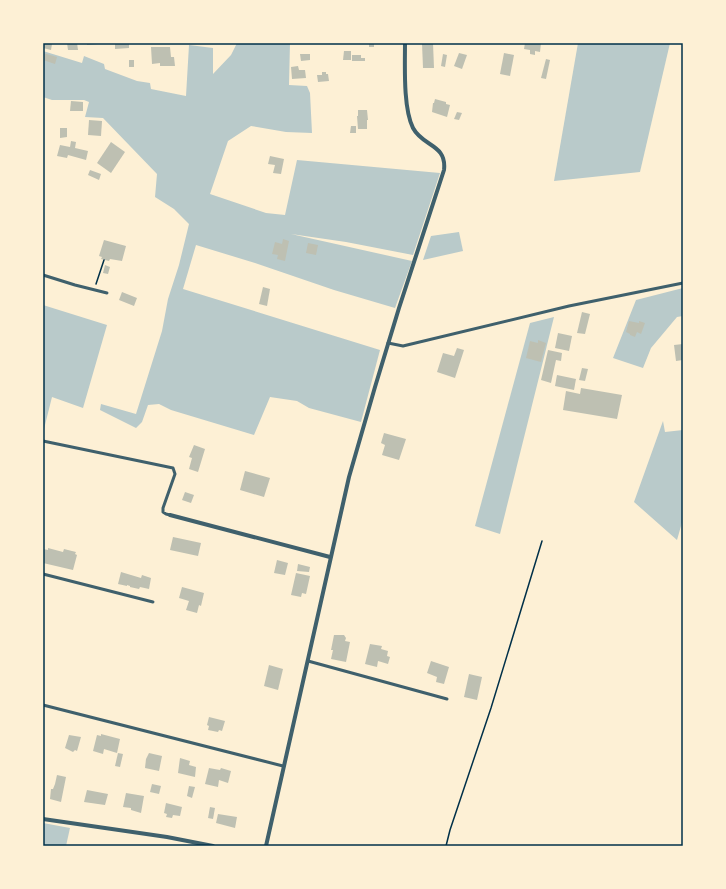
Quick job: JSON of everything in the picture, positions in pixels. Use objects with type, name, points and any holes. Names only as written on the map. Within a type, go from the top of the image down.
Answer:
[{"type":"street","points":[[266,846],[349,477],[388,343],[445,165],[442,154],[420,137],[414,130],[411,121],[407,100],[405,43]]},
{"type":"street","points":[[170,515],[330,557]]},
{"type":"street","points":[[43,819],[167,837],[213,846]]},
{"type":"lane","points":[[43,275],[107,293]]},
{"type":"lane","points":[[388,343],[403,346],[569,306],[683,283]]},
{"type":"lane","points":[[43,441],[170,466],[173,468],[174,474],[163,512],[170,515]]},
{"type":"lane","points":[[43,574],[153,602]]},
{"type":"lane","points":[[308,660],[447,699]]},
{"type":"lane","points":[[43,705],[283,766]]},
{"type":"path","points":[[95,290],[104,260]]},
{"type":"path","points":[[446,846],[491,708],[542,541]]},
{"type":"shaded area","points":[[237,43],[290,43],[289,85],[307,86],[310,93],[312,133],[286,132],[251,126],[228,141],[210,194],[266,213],[285,215],[297,160],[440,173],[413,255],[346,242],[291,234],[412,261],[395,308],[334,290],[196,245],[183,289],[380,350],[361,422],[309,408],[297,401],[270,397],[254,435],[171,410],[159,404],[148,405],[142,422],[136,428],[100,410],[101,404],[136,414],[162,331],[168,299],[179,265],[189,224],[174,209],[155,197],[157,174],[103,118],[85,117],[89,102],[84,100],[52,100],[43,97],[43,51],[82,63],[84,56],[104,64],[105,69],[137,81],[150,83],[151,89],[186,96],[189,45],[213,48],[213,74],[231,55]]},
{"type":"shaded area","points":[[578,43],[670,43],[640,172],[554,181]]},
{"type":"shaded area","points":[[459,232],[463,251],[423,260],[431,236]]},
{"type":"shaded area","points":[[683,288],[683,316],[677,317],[651,348],[643,368],[613,358],[636,300]]},
{"type":"shaded area","points":[[43,305],[107,325],[83,408],[52,397],[43,433]]},
{"type":"shaded area","points":[[554,317],[500,534],[475,526],[530,323]]},
{"type":"shaded area","points":[[663,421],[665,432],[683,430],[683,519],[677,540],[634,502]]},
{"type":"shaded area","points":[[43,823],[70,828],[66,846],[43,846]]},
{"type":"building","points":[[43,43],[52,44],[51,50],[43,48]]},
{"type":"building","points":[[67,43],[77,43],[78,50],[68,50]]},
{"type":"building","points":[[87,43],[98,43],[98,44],[87,45]]},
{"type":"building","points":[[115,43],[129,43],[129,48],[115,49]]},
{"type":"building","points":[[369,43],[374,43],[374,47],[369,47]]},
{"type":"building","points":[[422,43],[433,43],[434,68],[423,68]]},
{"type":"building","points":[[525,43],[541,43],[540,52],[535,51],[535,55],[530,54],[530,50],[524,49]]},
{"type":"building","points":[[151,47],[170,47],[171,57],[174,57],[175,66],[160,66],[160,63],[152,64]]},
{"type":"building","points":[[344,51],[351,51],[351,60],[343,60]]},
{"type":"building","points":[[43,53],[57,57],[55,64],[43,60]]},
{"type":"building","points":[[459,53],[467,55],[462,69],[454,66]]},
{"type":"building","points":[[504,53],[514,55],[510,76],[500,74]]},
{"type":"building","points":[[300,54],[310,54],[310,60],[301,61]]},
{"type":"building","points":[[443,54],[447,55],[445,67],[441,66]]},
{"type":"building","points":[[352,55],[361,55],[361,58],[365,58],[365,61],[352,61]]},
{"type":"building","points":[[546,59],[550,60],[546,79],[541,78]]},
{"type":"building","points":[[129,60],[134,60],[134,67],[129,67]]},
{"type":"building","points":[[298,66],[299,70],[305,70],[306,78],[292,79],[291,67]]},
{"type":"building","points":[[322,72],[326,72],[326,74],[328,74],[329,81],[318,82],[317,75],[322,75]]},
{"type":"building","points":[[435,99],[446,102],[446,104],[450,105],[447,117],[432,112]]},
{"type":"building","points":[[71,101],[83,102],[83,111],[70,111]]},
{"type":"building","points":[[358,110],[367,110],[367,129],[358,129]]},
{"type":"building","points":[[457,112],[462,113],[459,120],[454,119]]},
{"type":"building","points":[[89,120],[102,121],[101,136],[88,135]]},
{"type":"building","points":[[351,126],[356,126],[356,133],[350,133]]},
{"type":"building","points":[[60,128],[67,128],[67,137],[60,138]]},
{"type":"building","points":[[71,141],[76,142],[75,148],[88,151],[86,160],[68,155],[67,158],[57,156],[60,145],[70,147]]},
{"type":"building","points":[[111,142],[125,152],[111,173],[97,163]]},
{"type":"building","points":[[270,156],[284,159],[281,174],[273,173],[275,165],[268,164]]},
{"type":"building","points":[[90,170],[101,174],[99,180],[88,175]]},
{"type":"building","points":[[283,239],[289,241],[285,261],[277,259],[278,255],[272,254],[275,242],[282,244]]},
{"type":"building","points":[[104,240],[126,246],[122,261],[110,259],[109,261],[101,259],[102,257],[99,256]]},
{"type":"building","points":[[308,243],[318,245],[316,255],[306,253]]},
{"type":"building","points":[[105,265],[110,267],[108,274],[103,273]]},
{"type":"building","points":[[263,287],[270,289],[267,306],[259,304]]},
{"type":"building","points":[[122,292],[137,298],[134,306],[119,300]]},
{"type":"building","points":[[582,312],[590,314],[585,334],[577,333]]},
{"type":"building","points":[[629,321],[639,323],[639,321],[645,323],[641,334],[637,332],[635,337],[626,332]]},
{"type":"building","points":[[558,333],[572,336],[569,351],[555,348]]},
{"type":"building","points":[[538,340],[546,343],[541,362],[526,358],[530,341],[538,343]]},
{"type":"building","points":[[683,344],[683,360],[676,361],[674,345]]},
{"type":"building","points":[[457,348],[464,350],[455,378],[437,372],[443,353],[454,356]]},
{"type":"building","points":[[548,350],[562,353],[561,361],[556,360],[551,383],[541,380]]},
{"type":"building","points":[[582,368],[588,369],[585,381],[579,380]]},
{"type":"building","points":[[557,375],[576,379],[574,390],[555,386]]},
{"type":"building","points":[[581,388],[622,395],[617,419],[563,410],[566,391],[580,394]]},
{"type":"building","points":[[384,433],[406,439],[399,460],[382,455],[385,445],[381,443]]},
{"type":"building","points":[[194,445],[205,449],[198,472],[189,469],[192,458],[189,457]]},
{"type":"building","points":[[245,471],[270,478],[264,497],[240,490]]},
{"type":"building","points":[[185,492],[194,495],[191,503],[182,500]]},
{"type":"building","points":[[173,537],[201,543],[198,556],[170,550]]},
{"type":"building","points":[[48,548],[63,552],[64,549],[76,552],[75,554],[77,555],[73,570],[43,563],[43,549],[48,550]]},
{"type":"building","points":[[277,560],[288,563],[285,575],[274,573]]},
{"type":"building","points":[[298,564],[310,567],[309,572],[297,571]]},
{"type":"building","points":[[121,572],[141,578],[142,575],[151,578],[149,589],[140,587],[139,589],[118,584]]},
{"type":"building","points":[[296,573],[310,576],[306,594],[302,593],[301,597],[291,595]]},
{"type":"building","points":[[182,587],[204,593],[201,606],[199,605],[197,613],[186,610],[189,601],[179,598]]},
{"type":"building","points":[[334,635],[344,635],[346,638],[345,641],[350,642],[346,662],[331,659]]},
{"type":"building","points":[[370,644],[382,646],[381,649],[388,651],[387,656],[390,657],[388,664],[378,661],[377,667],[365,664]]},
{"type":"building","points":[[431,661],[449,667],[444,684],[436,682],[437,677],[427,673]]},
{"type":"building","points":[[269,665],[283,669],[278,690],[264,686]]},
{"type":"building","points":[[469,674],[482,677],[477,700],[464,697]]},
{"type":"building","points":[[209,717],[225,721],[222,731],[219,730],[218,732],[208,730],[209,726],[207,725]]},
{"type":"building","points":[[101,734],[120,739],[117,753],[104,749],[103,754],[93,751],[97,735],[101,736]]},
{"type":"building","points":[[69,735],[81,737],[77,751],[75,750],[73,752],[65,748]]},
{"type":"building","points":[[118,753],[123,754],[120,767],[115,766]]},
{"type":"building","points":[[149,753],[162,756],[159,771],[145,768],[146,759]]},
{"type":"building","points":[[180,758],[190,761],[189,765],[196,767],[195,777],[178,773]]},
{"type":"building","points":[[209,768],[220,770],[221,768],[231,771],[228,783],[219,780],[218,787],[205,784]]},
{"type":"building","points":[[57,775],[66,777],[61,802],[50,799],[51,789],[53,789]]},
{"type":"building","points":[[152,784],[161,786],[159,794],[150,792]]},
{"type":"building","points":[[189,786],[195,787],[192,798],[187,796]]},
{"type":"building","points":[[87,790],[108,794],[105,805],[84,802]]},
{"type":"building","points":[[126,793],[144,796],[141,813],[131,810],[131,808],[123,807]]},
{"type":"building","points":[[166,803],[182,807],[180,816],[173,815],[172,818],[166,817],[167,814],[164,813]]},
{"type":"building","points":[[210,807],[215,808],[213,819],[208,818]]},
{"type":"building","points":[[218,814],[237,817],[235,828],[216,823]]}]
